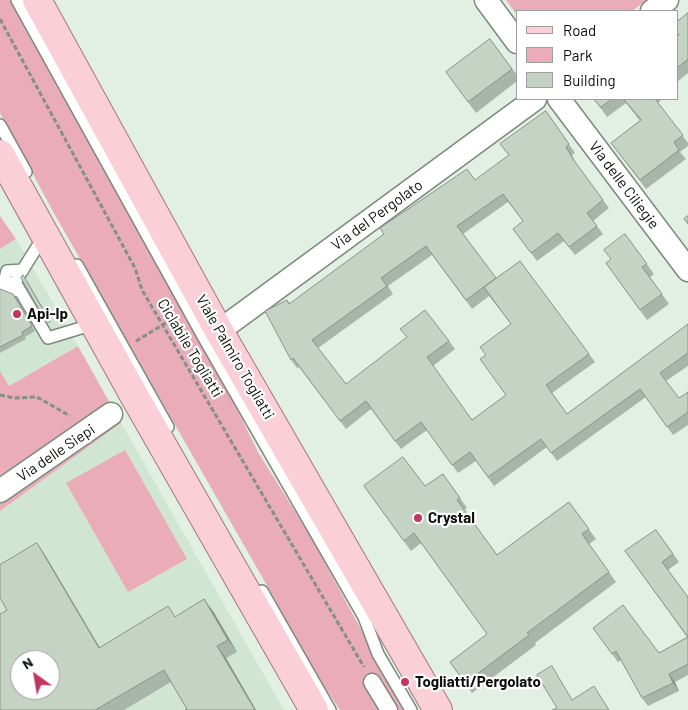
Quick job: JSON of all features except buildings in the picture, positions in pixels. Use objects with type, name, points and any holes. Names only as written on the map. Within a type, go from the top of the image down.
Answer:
[{"type":"main road","name":"Viale Palmiro Togliatti","points":[[37,0],[219,332],[438,710]]},
{"type":"main road","points":[[0,154],[94,324],[314,710]]},
{"type":"street","points":[[486,0],[516,41]]},
{"type":"street","points":[[653,10],[666,0]]},
{"type":"street","name":"Via del Pergolato","points":[[219,332],[534,100]]},
{"type":"street","name":"Via delle Ciliegie","points":[[560,100],[688,270]]},
{"type":"street","name":"Via delle Siepi","points":[[0,490],[111,414]]},
{"type":"street","points":[[372,682],[389,710]]},
{"type":"lane","name":"Viale Palmiro Togliatti","points":[[17,0],[204,338],[364,617],[378,654],[411,710]]},
{"type":"lane","points":[[0,125],[30,181]]},
{"type":"lane","points":[[45,234],[15,282],[48,338],[94,324]]},
{"type":"lane","points":[[72,257],[176,441]]},
{"type":"lane","points":[[256,581],[330,710]]},
{"type":"path","name":"Ciclabile Togliatti","points":[[0,19],[135,268],[142,290],[372,682]]},
{"type":"path","points":[[129,345],[177,316]]},
{"type":"path","points":[[0,395],[14,398],[37,397],[74,419],[84,434]]},
{"type":"shaded area","points":[[16,239],[78,346],[9,386],[0,371],[0,249]]},
{"type":"shaded area","points":[[121,423],[284,710],[0,710],[0,511]]},
{"type":"green space","points":[[0,0],[11,0],[225,385],[258,452],[312,539],[371,648],[408,710],[340,710],[304,656],[273,596],[55,215],[0,113]]},
{"type":"green space","points":[[506,0],[647,0],[633,10],[516,10],[516,14]]},
{"type":"green space","points":[[0,216],[16,239],[0,249]]},
{"type":"green space","points":[[78,346],[121,423],[0,511],[0,371],[9,386]]},
{"type":"green space","points":[[125,450],[187,559],[128,592],[66,483]]},
{"type":"place","name":"Api-Ip","points":[[17,314]]},
{"type":"place","name":"Crystal","points":[[418,518]]},
{"type":"place","name":"Togliatti/Pergolato","points":[[405,682]]}]
